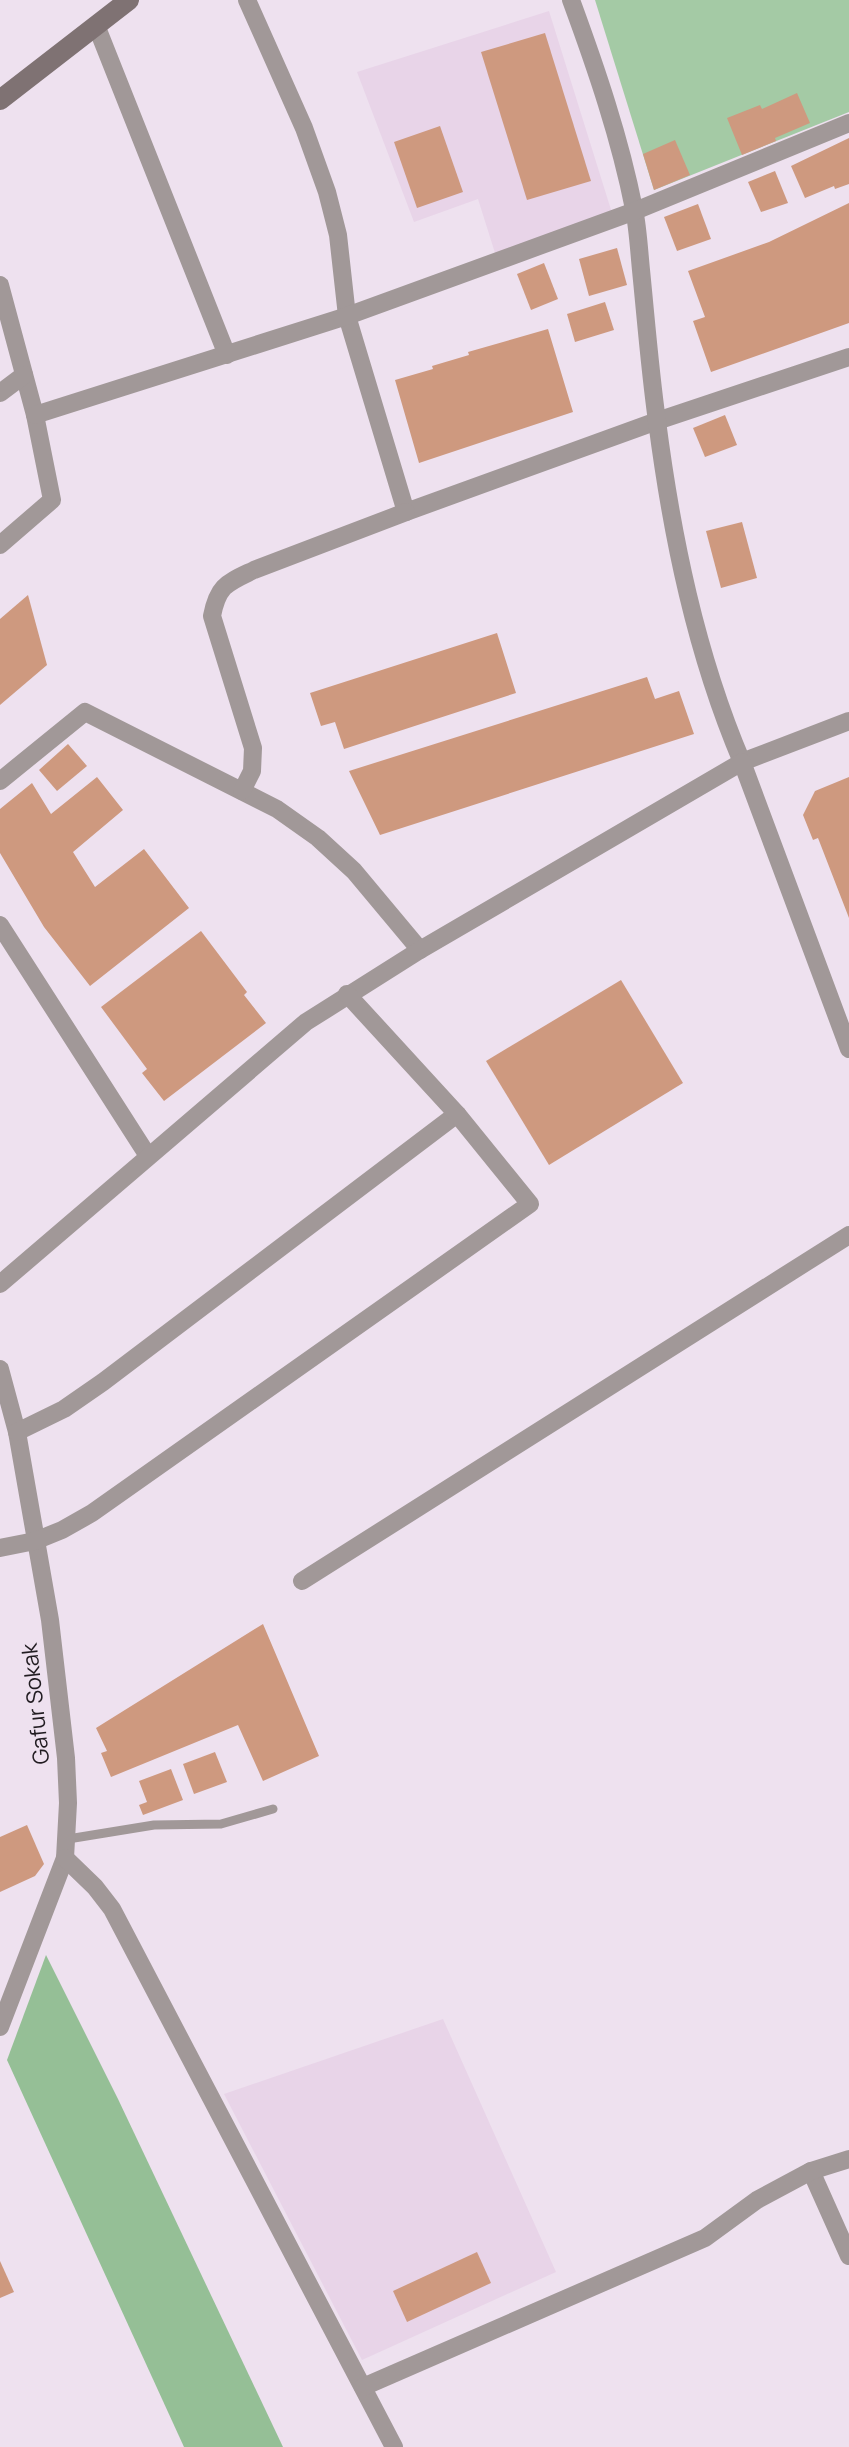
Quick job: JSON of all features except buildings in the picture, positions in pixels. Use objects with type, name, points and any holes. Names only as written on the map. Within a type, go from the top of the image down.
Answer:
[{"type":"street","points":[[0,100],[129,0]]},
{"type":"street","points":[[247,0],[304,128],[327,192],[338,235],[347,316],[406,512]]},
{"type":"street","points":[[571,0],[610,117],[635,211],[657,421],[683,573],[696,626],[729,730],[849,1049]]},
{"type":"street","points":[[96,25],[227,355]]},
{"type":"street","points":[[35,415],[347,316],[635,211],[849,123]]},
{"type":"street","points":[[0,285],[35,415],[52,500],[0,545]]},
{"type":"street","points":[[242,791],[252,771],[253,748],[212,616],[216,595],[230,582],[406,512],[657,421],[849,357]]},
{"type":"street","points":[[0,393],[24,375]]},
{"type":"street","points":[[0,781],[85,712],[277,809],[318,838],[354,871],[420,950]]},
{"type":"street","points":[[0,1284],[306,1022],[347,994],[742,762],[849,721]]},
{"type":"street","points":[[0,925],[148,1156]]},
{"type":"street","points":[[0,1548],[35,1541],[92,1513],[530,1204],[457,1114],[347,994]]},
{"type":"street","points":[[17,1432],[64,1409],[103,1382],[457,1114]]},
{"type":"street","points":[[302,1581],[849,1235]]},
{"type":"street","name":"Gafur Sokak","points":[[0,1369],[17,1432],[50,1620],[66,1758],[68,1839],[65,1858],[0,2027]]},
{"type":"street","points":[[65,1858],[95,1887],[112,1909],[394,2447]]},
{"type":"street","points":[[363,2387],[705,2238],[757,2200],[811,2171],[849,2159]]},
{"type":"street","points":[[811,2171],[849,2256]]},
{"type":"lane","points":[[68,1839],[154,1825],[221,1824],[273,1809]]},
{"type":"shaded area","points":[[549,11],[612,213],[495,253],[478,199],[414,222],[357,72]]},
{"type":"shaded area","points":[[443,2019],[556,2272],[362,2360],[224,2094]]},
{"type":"green space","points":[[595,0],[849,0],[849,112],[654,190]]},
{"type":"green space","points":[[46,1955],[283,2447],[184,2447],[7,2060]]}]
